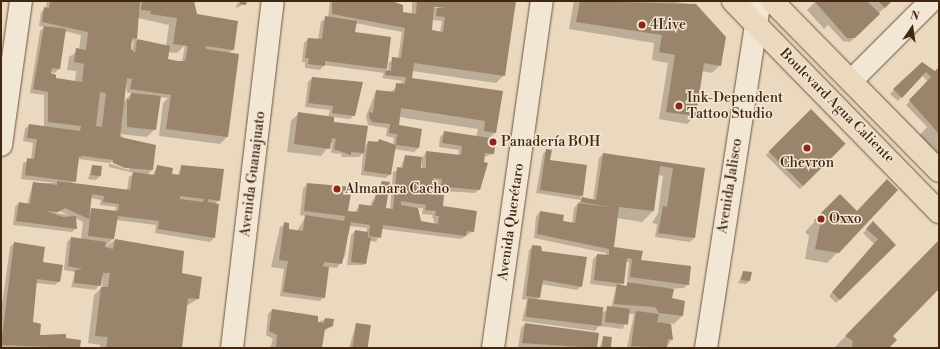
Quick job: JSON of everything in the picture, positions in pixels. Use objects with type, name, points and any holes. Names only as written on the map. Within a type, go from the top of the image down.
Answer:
[{"type":"main road","name":"Boulevard Agua Caliente","points":[[733,1],[939,212]]},
{"type":"main road","name":"Boulevard Agua Caliente","points":[[772,1],[939,171]]},
{"type":"street","points":[[1,145],[21,1]]},
{"type":"street","name":"Avenida Guanajuato","points":[[232,348],[273,1]]},
{"type":"street","name":"Avenida Querétaro","points":[[493,348],[542,1]]},
{"type":"street","name":"Avenida Jalisco","points":[[706,348],[755,23],[760,1]]},
{"type":"street","points":[[851,81],[931,1]]},
{"type":"building","points":[[50,1],[140,1],[137,39],[170,46],[168,59],[178,61],[185,61],[188,46],[173,44],[177,18],[150,14],[151,11],[141,10],[142,1],[194,1],[197,14],[238,21],[234,50],[206,46],[206,49],[239,54],[228,137],[166,129],[171,95],[130,89],[132,79],[127,78],[120,137],[156,145],[153,170],[125,168],[113,163],[113,160],[83,156],[79,157],[76,182],[25,175],[27,158],[34,159],[37,139],[27,138],[29,124],[80,131],[81,126],[48,122],[48,92],[33,89],[44,26],[66,29],[60,69],[52,68],[51,73],[56,75],[56,78],[82,82],[84,64],[74,62],[76,48],[86,50],[88,32],[42,22],[44,7],[49,8]],"holes":[[[132,38],[137,39],[135,53],[131,49]],[[100,92],[106,93],[102,127],[96,126]]]},
{"type":"building","points":[[240,1],[247,1],[246,5],[240,4]]},
{"type":"building","points":[[332,1],[392,1],[403,5],[403,12],[416,14],[417,1],[516,1],[505,76],[414,63],[412,78],[503,91],[496,133],[484,131],[485,121],[401,108],[399,125],[422,129],[419,148],[396,145],[397,134],[389,133],[390,124],[372,122],[369,117],[369,112],[373,113],[376,90],[395,92],[396,83],[405,84],[406,77],[385,75],[386,70],[391,71],[392,57],[401,58],[405,28],[332,14]],"holes":[[[434,7],[445,8],[437,8],[436,16],[445,17],[443,32],[432,30]]]},
{"type":"building","points":[[580,1],[696,4],[726,37],[721,66],[704,63],[696,116],[666,112],[675,55],[659,52],[662,35],[576,22]]},
{"type":"building","points":[[814,1],[867,1],[880,14],[855,38],[847,38]]},
{"type":"building","points":[[878,1],[892,1],[885,8]]},
{"type":"building","points":[[325,16],[357,21],[355,32],[391,37],[387,69],[325,61],[325,66],[308,64],[309,58],[305,58],[308,38],[322,39]]},
{"type":"building","points":[[922,62],[935,71],[939,67],[939,134],[909,100],[931,77],[926,72],[902,98],[893,89]]},
{"type":"building","points":[[312,77],[363,82],[355,116],[332,113],[333,106],[308,103]]},
{"type":"building","points":[[131,93],[161,96],[156,130],[127,127],[127,99],[130,100]]},
{"type":"building","name":"Chevron","points":[[811,109],[846,144],[803,186],[769,151]]},
{"type":"building","points":[[298,112],[334,117],[334,122],[368,126],[364,153],[351,152],[351,155],[334,149],[336,139],[332,138],[330,149],[294,144]]},
{"type":"building","points":[[444,131],[496,139],[494,154],[485,153],[484,162],[488,163],[480,190],[446,187],[441,185],[442,179],[433,178],[436,194],[444,195],[443,206],[477,211],[474,232],[467,231],[466,236],[383,225],[381,238],[369,236],[370,225],[351,222],[342,264],[324,262],[323,266],[329,267],[325,298],[283,292],[288,261],[279,260],[284,222],[289,223],[289,229],[303,231],[305,215],[344,221],[345,216],[304,211],[307,183],[352,187],[348,211],[358,212],[359,204],[372,206],[382,181],[390,182],[386,208],[393,209],[397,167],[403,168],[405,155],[422,157],[421,168],[426,168],[426,151],[461,155],[462,146],[442,143]],"holes":[[[401,201],[426,205],[425,210],[436,211],[435,216],[439,216],[438,224],[421,221],[418,208],[401,205]]]},
{"type":"building","points":[[379,139],[396,145],[391,175],[364,171],[368,141],[378,142]]},
{"type":"building","points":[[546,149],[552,150],[550,160],[587,165],[583,196],[540,190]]},
{"type":"building","points":[[603,153],[705,168],[695,238],[658,233],[663,206],[667,207],[673,168],[660,166],[654,211],[619,207],[614,247],[643,251],[641,260],[691,266],[689,285],[630,277],[632,259],[627,258],[624,284],[594,280],[597,254],[609,255],[609,249],[537,234],[540,211],[564,215],[563,221],[575,223],[578,203],[614,208],[581,202],[582,197],[596,200]]},
{"type":"building","points":[[92,165],[102,166],[101,176],[91,175]]},
{"type":"building","points":[[157,165],[173,168],[172,174],[180,175],[181,165],[224,169],[220,201],[208,199],[208,202],[219,204],[215,238],[158,229],[159,221],[118,216],[114,239],[88,236],[91,208],[118,211],[119,204],[103,202],[104,196],[92,194],[89,219],[65,208],[58,212],[46,211],[63,217],[76,216],[77,229],[16,221],[19,202],[30,204],[33,182],[57,185],[57,181],[130,190],[133,172],[155,175]],"holes":[[[180,196],[204,199],[203,202],[180,199]]]},
{"type":"building","points":[[887,179],[898,190],[839,253],[815,249],[820,225],[814,220],[840,194],[857,211]]},
{"type":"building","points":[[873,221],[896,245],[840,300],[832,292],[878,239],[866,229]]},
{"type":"building","points":[[355,230],[368,232],[368,237],[371,238],[366,264],[351,262]]},
{"type":"building","points":[[71,237],[106,242],[105,247],[113,249],[115,239],[184,251],[182,273],[202,277],[199,299],[188,298],[182,348],[106,348],[108,337],[95,336],[101,287],[108,287],[110,273],[103,273],[101,286],[74,283],[75,270],[83,269],[68,266]]},
{"type":"building","points":[[939,240],[939,289],[893,336],[897,340],[889,348],[852,348],[853,341],[845,336]]},
{"type":"building","points":[[14,242],[45,247],[43,262],[63,265],[60,282],[37,279],[33,322],[41,324],[40,335],[66,334],[66,338],[81,340],[80,348],[1,345]]},
{"type":"building","points":[[532,245],[541,246],[542,251],[587,257],[582,287],[543,280],[540,298],[526,296]]},
{"type":"building","points":[[743,271],[752,272],[750,281],[741,280]]},
{"type":"building","points":[[627,282],[674,289],[672,298],[685,301],[683,316],[659,313],[655,307],[614,304],[617,284],[627,286]]},
{"type":"building","points":[[528,298],[603,307],[601,326],[526,317]]},
{"type":"building","points":[[607,306],[630,309],[628,325],[605,322]]},
{"type":"building","points":[[272,309],[318,316],[318,322],[324,323],[325,318],[334,319],[333,326],[325,329],[322,348],[276,348],[277,335],[269,331]]},
{"type":"building","points":[[636,311],[659,314],[657,322],[671,324],[673,340],[668,339],[667,348],[631,346]]},
{"type":"building","points":[[356,323],[371,325],[368,348],[353,348]]},
{"type":"building","points":[[525,323],[599,333],[597,348],[522,343]]},
{"type":"building","points":[[603,336],[612,337],[611,348],[602,348]]},
{"type":"place","name":"4Live","points":[[642,25]]},
{"type":"place","name":"Ink-Dependent Tattoo Studio","points":[[679,106]]},
{"type":"place","name":"Panadería BOH","points":[[493,142]]},
{"type":"place","name":"Chevron","points":[[807,148]]},
{"type":"place","name":"Almanara Cacho","points":[[337,189]]},
{"type":"place","name":"Oxxo","points":[[821,219]]}]
